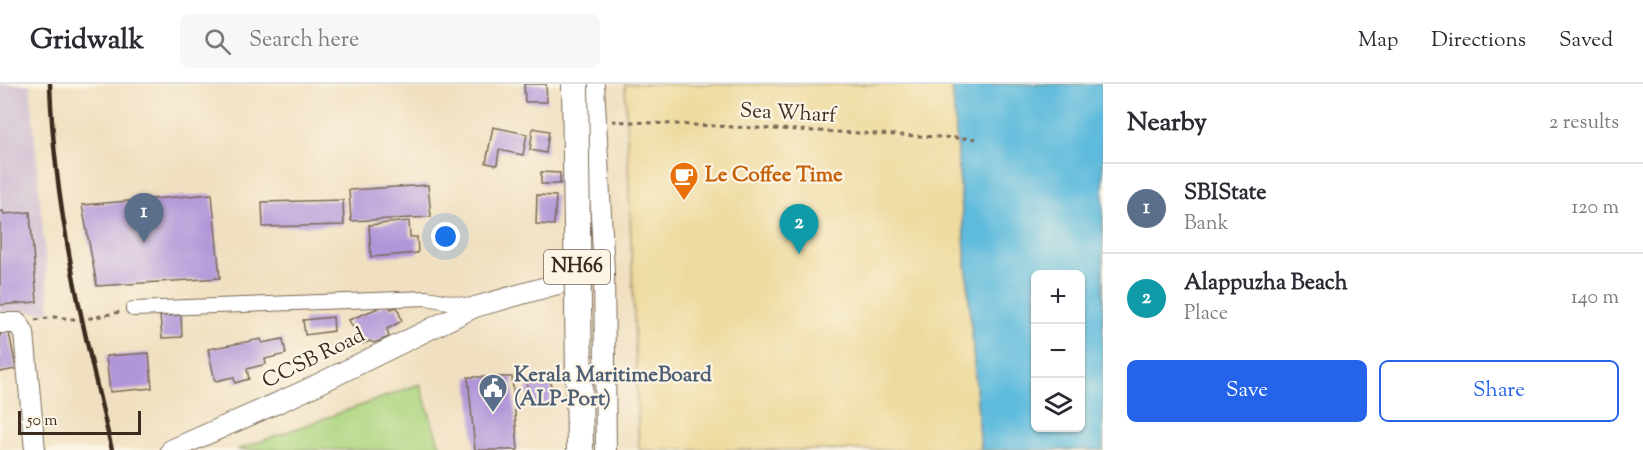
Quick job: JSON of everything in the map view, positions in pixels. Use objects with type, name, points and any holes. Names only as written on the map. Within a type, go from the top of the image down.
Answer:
[{"type":"highway","name":"NH66","points":[[575,84],[580,450]]},
{"type":"main road","points":[[594,84],[604,272],[606,450]]},
{"type":"main road","name":"CCSB Road","points":[[171,450],[302,392],[475,307],[604,272]]},
{"type":"main road","points":[[9,323],[24,333],[35,450]]},
{"type":"street","points":[[133,309],[427,298],[475,307]]},
{"type":"path","name":"Sea Wharf","points":[[596,120],[980,139]]},
{"type":"path","points":[[9,323],[54,317],[81,320],[133,309]]},
{"type":"shaded area","points":[[0,84],[30,84],[50,312],[0,312]]},
{"type":"green space","points":[[420,384],[441,450],[237,450]]},
{"type":"sand","points":[[625,84],[952,84],[981,450],[639,450]]},
{"type":"water","points":[[952,84],[1103,84],[1103,450],[981,450]]},
{"type":"building","points":[[524,84],[546,84],[547,102],[525,102]]},
{"type":"building","points":[[493,127],[527,134],[523,155],[499,150],[497,165],[486,163]]},
{"type":"building","points":[[533,128],[549,131],[546,153],[530,150]]},
{"type":"building","points":[[541,172],[560,173],[560,184],[541,184]]},
{"type":"building","points":[[428,185],[431,217],[351,221],[349,190]]},
{"type":"building","points":[[212,194],[220,278],[97,286],[82,205]]},
{"type":"building","points":[[537,195],[556,196],[554,225],[536,224]]},
{"type":"building","points":[[343,200],[344,225],[263,227],[262,202]]},
{"type":"building","points":[[0,211],[4,214],[30,212],[37,302],[0,305]]},
{"type":"building","points":[[409,221],[410,237],[417,237],[418,253],[371,257],[369,225]]},
{"type":"building","points":[[388,304],[391,309],[397,307],[402,321],[387,329],[389,337],[374,343],[370,341],[362,344],[349,320]]},
{"type":"building","points":[[181,315],[182,337],[162,338],[160,316]]},
{"type":"building","points":[[333,317],[334,331],[305,335],[303,320]]},
{"type":"building","points":[[9,332],[16,369],[0,372],[0,334]]},
{"type":"building","points":[[261,339],[262,343],[283,339],[286,354],[265,359],[266,364],[247,369],[249,379],[235,383],[234,377],[215,381],[208,349]]},
{"type":"building","points":[[149,353],[152,388],[110,392],[106,356]]},
{"type":"building","name":"Kerala MaritimeBoard (ALP-Port)","points":[[468,377],[512,377],[518,450],[475,450]]},
{"type":"building","points":[[551,381],[552,406],[528,404],[527,382]]},
{"type":"railway","points":[[50,84],[57,176],[64,222],[81,314],[112,450]]},
{"type":"place","name":"Le Coffee Time","points":[[684,202]]},
{"type":"place","name":"SBIState","points":[[144,243]]},
{"type":"place","name":"Alappuzha Beach","points":[[799,254]]},
{"type":"place","name":"Kerala MaritimeBoard (ALP-Port)","points":[[493,414]]}]
